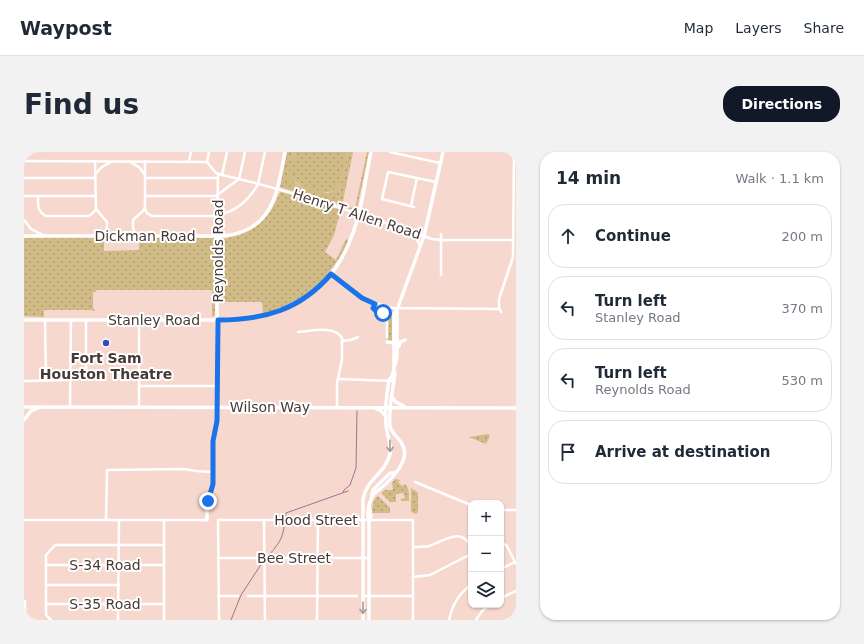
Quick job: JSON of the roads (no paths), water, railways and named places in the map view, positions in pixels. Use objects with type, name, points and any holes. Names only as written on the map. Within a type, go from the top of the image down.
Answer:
[{"type":"street","points":[[190,161],[191,152]]},
{"type":"street","points":[[207,162],[209,152]]},
{"type":"street","points":[[222,175],[227,152]]},
{"type":"street","points":[[145,196],[217,195],[239,179],[245,152]]},
{"type":"street","points":[[146,161],[145,206],[150,215],[217,216],[231,211],[247,199],[258,184],[265,152]]},
{"type":"street","name":"Dickman Road","points":[[24,236],[229,236],[257,224],[272,205],[285,152]]},
{"type":"street","name":"Stanley Road","points":[[24,320],[218,320],[253,318],[273,314],[289,308],[311,294],[323,283],[346,252],[358,214],[371,152]]},
{"type":"street","points":[[390,152],[440,163]]},
{"type":"street","points":[[363,620],[363,499],[367,487],[385,466],[390,454],[390,441],[386,429],[386,398],[388,380],[392,376],[394,370],[393,319],[424,236],[443,152]]},
{"type":"street","points":[[331,274],[362,298],[375,304],[397,308],[500,310],[501,293],[512,262],[515,225],[514,152]]},
{"type":"street","points":[[24,161],[207,162],[218,174]]},
{"type":"street","points":[[96,161],[96,209],[107,222],[107,236]]},
{"type":"street","points":[[95,173],[105,165],[114,161]]},
{"type":"street","points":[[129,161],[140,168],[145,177]]},
{"type":"street","points":[[414,207],[382,199],[388,172],[436,182]]},
{"type":"street","name":"Henry T Allen Road","points":[[218,174],[277,189],[424,236],[441,240],[513,240]]},
{"type":"street","name":"Reynolds Road","points":[[207,520],[207,505],[212,488],[213,441],[218,408],[218,174]]},
{"type":"street","points":[[145,177],[218,178]]},
{"type":"street","points":[[24,178],[95,178]]},
{"type":"street","points":[[410,206],[417,178]]},
{"type":"street","points":[[24,196],[95,196]]},
{"type":"street","points":[[38,196],[39,211],[46,216],[88,216],[96,209]]},
{"type":"street","points":[[135,236],[133,220],[144,210],[145,206]]},
{"type":"street","name":"Dickman Road","points":[[24,220],[28,226],[36,232],[47,236]]},
{"type":"street","points":[[413,232],[420,247]]},
{"type":"street","points":[[441,234],[441,275]]},
{"type":"street","points":[[375,304],[374,310],[387,315],[387,337]]},
{"type":"street","points":[[397,308],[397,357]]},
{"type":"street","points":[[45,320],[46,380]]},
{"type":"street","points":[[70,407],[71,320]]},
{"type":"street","points":[[86,320],[86,372]]},
{"type":"street","points":[[139,320],[139,407]]},
{"type":"street","points":[[298,332],[323,330],[332,331],[340,335],[342,341],[342,360],[338,379],[337,407]]},
{"type":"street","points":[[369,620],[369,520],[367,516],[369,506],[374,491],[395,473],[403,463],[405,453],[403,445],[392,432],[390,417],[399,344],[405,340],[399,338],[397,335]]},
{"type":"street","points":[[342,341],[351,340],[358,337]]},
{"type":"street","points":[[387,342],[394,343]]},
{"type":"street","points":[[338,379],[394,380]]},
{"type":"street","points":[[24,381],[71,380]]},
{"type":"street","points":[[139,386],[217,386]]},
{"type":"street","points":[[392,397],[396,402],[407,408]]},
{"type":"street","points":[[374,408],[380,405],[386,398]]},
{"type":"street","name":"Wilson Way","points":[[24,407],[516,408]]},
{"type":"street","points":[[24,420],[31,411],[40,407]]},
{"type":"street","points":[[374,408],[381,411],[386,416]]},
{"type":"street","points":[[390,417],[395,410],[401,408]]},
{"type":"street","points":[[106,520],[107,470],[184,469],[213,472]]},
{"type":"street","points":[[415,482],[468,504]]},
{"type":"street","points":[[504,510],[516,510]]},
{"type":"street","points":[[24,520],[207,520]]},
{"type":"street","points":[[118,620],[119,520]]},
{"type":"street","points":[[164,520],[164,620]]},
{"type":"street","name":"Hood Street","points":[[218,558],[218,520],[413,520],[413,547]]},
{"type":"street","points":[[264,520],[265,620]]},
{"type":"street","points":[[317,620],[318,520]]},
{"type":"street","points":[[413,620],[413,547],[429,546],[453,536],[465,540],[468,543]]},
{"type":"street","points":[[504,544],[507,546],[515,563],[504,568]]},
{"type":"street","points":[[51,620],[46,616],[46,555],[55,545],[164,545]]},
{"type":"street","points":[[413,577],[430,575],[468,556]]},
{"type":"street","points":[[218,558],[219,620]]},
{"type":"street","name":"Bee Street","points":[[218,558],[369,558]]},
{"type":"street","name":"S-34 Road","points":[[46,565],[164,565]]},
{"type":"street","points":[[46,585],[119,585]]},
{"type":"street","points":[[449,620],[456,602],[468,588]]},
{"type":"street","points":[[504,597],[516,591]]},
{"type":"street","points":[[218,596],[238,596]]},
{"type":"street","points":[[248,596],[358,596]]},
{"type":"street","points":[[363,596],[413,596]]},
{"type":"street","points":[[25,601],[25,620]]},
{"type":"street","name":"S-35 Road","points":[[46,604],[164,604]]},
{"type":"street","points":[[476,620],[485,608]]},
{"type":"waterway","points":[[343,492],[350,485],[356,468],[357,411]]},
{"type":"waterway","points":[[269,555],[278,544],[282,536],[286,513],[348,491]]},
{"type":"waterway","points":[[231,620],[241,595],[262,563]]},
{"type":"place","name":"Fort Sam Houston Theatre","points":[[106,343]]}]
